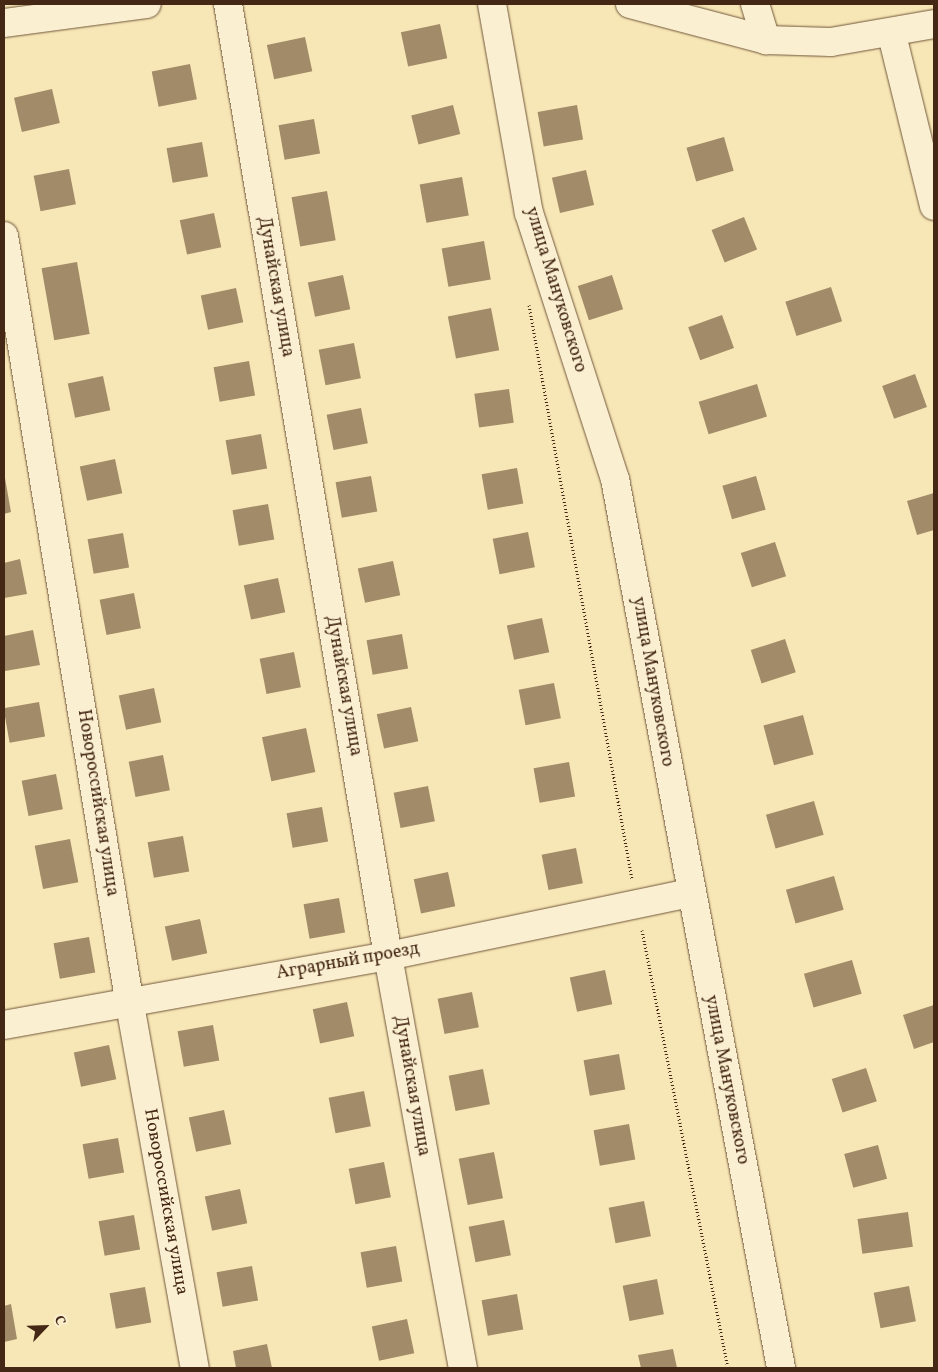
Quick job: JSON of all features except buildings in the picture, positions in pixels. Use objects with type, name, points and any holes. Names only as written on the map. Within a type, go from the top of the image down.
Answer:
[{"type":"street","points":[[4,23],[146,4]]},
{"type":"street","name":"Дунайская улица","points":[[228,4],[388,956],[463,1368]]},
{"type":"street","name":"улица Мануковского","points":[[492,4],[529,213],[615,479],[690,893],[781,1368]]},
{"type":"street","points":[[630,4],[670,10],[766,40],[831,42],[892,34],[934,24]]},
{"type":"street","points":[[755,4],[766,40]]},
{"type":"street","points":[[892,34],[934,206]]},
{"type":"street","name":"Новороссийская улица","points":[[4,236],[129,999],[195,1368]]},
{"type":"street","name":"Аграрный проезд","points":[[4,1025],[129,999],[388,956],[690,893]]},
{"type":"path","points":[[528,297],[636,904],[728,1368]]}]
